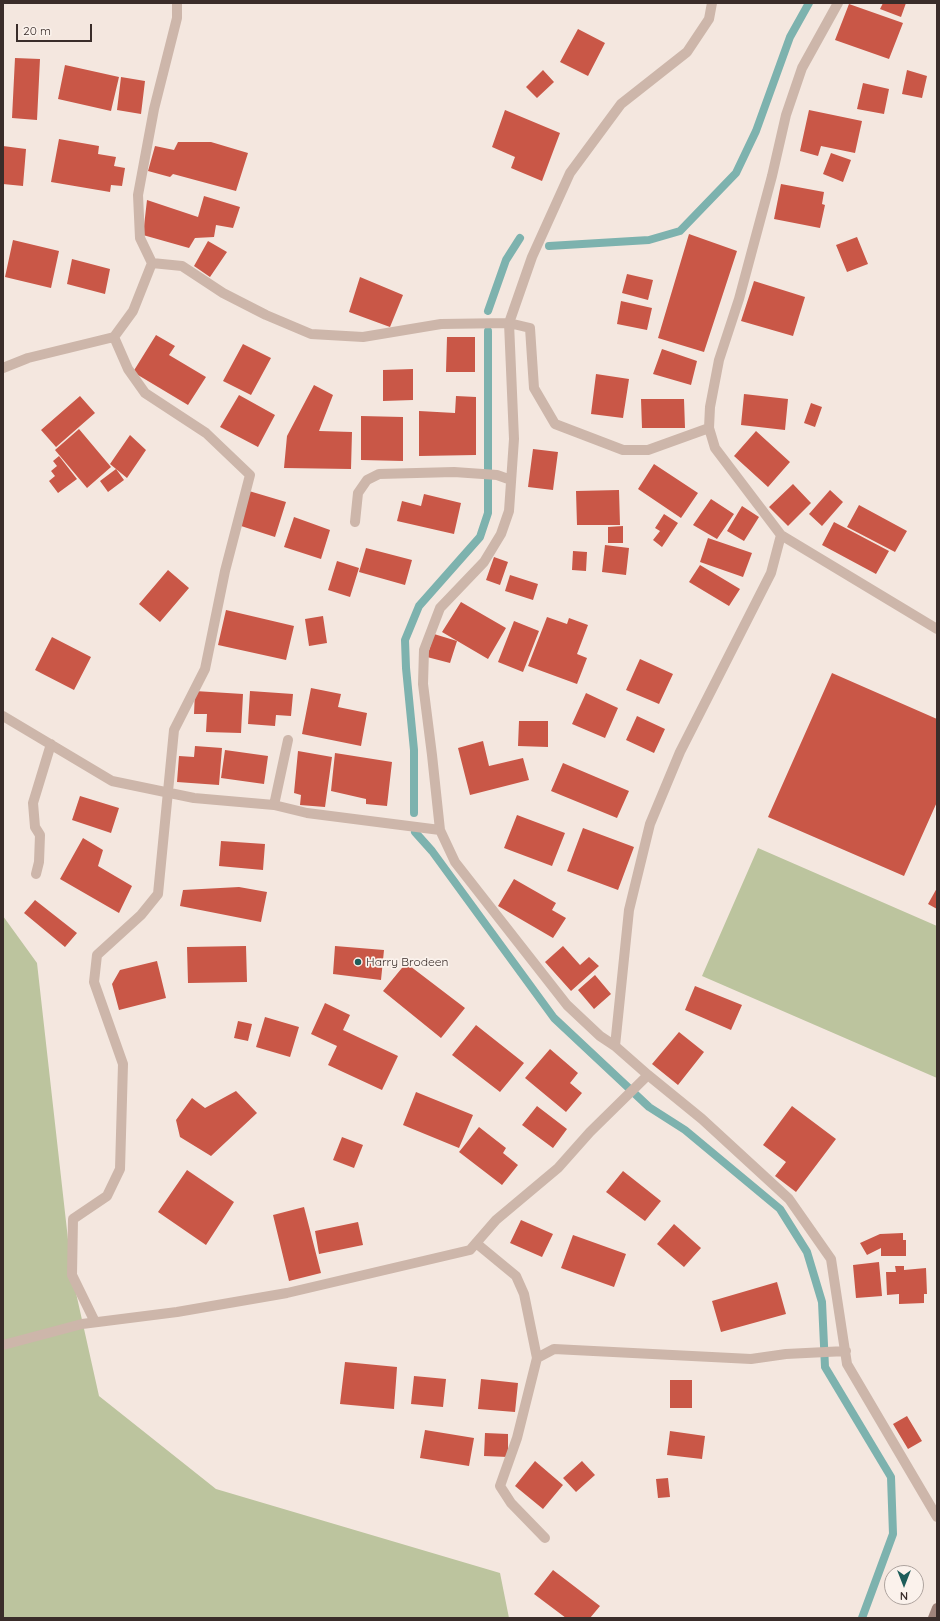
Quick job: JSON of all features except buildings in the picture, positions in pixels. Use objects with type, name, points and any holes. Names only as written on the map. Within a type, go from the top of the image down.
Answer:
[{"type":"main road","points":[[933,1618],[937,1608]]},
{"type":"street","points":[[3,368],[28,358],[114,337],[133,311],[152,263],[140,238],[138,195],[154,109],[176,18],[176,3]]},
{"type":"street","points":[[712,3],[709,19],[687,52],[621,104],[570,173],[532,257],[509,323],[514,439],[509,511],[501,534],[484,562],[440,608],[424,650],[423,684],[440,830],[455,862],[567,1005],[600,1036],[615,1046],[648,1076],[702,1119],[789,1199],[831,1259],[843,1351],[847,1364],[937,1517]]},
{"type":"street","points":[[838,3],[802,68],[786,115],[772,176],[739,299],[719,360],[710,407],[709,428],[715,448],[781,535],[937,629]]},
{"type":"street","points":[[152,263],[182,266],[222,293],[266,315],[311,334],[363,337],[441,324],[509,323],[530,328],[534,388],[555,424],[623,450],[648,450],[709,428]]},
{"type":"street","points":[[95,1322],[72,1275],[73,1219],[107,1196],[120,1169],[123,1064],[94,982],[97,955],[141,915],[158,894],[174,730],[205,669],[225,571],[250,475],[206,433],[145,393],[128,369],[114,337]]},
{"type":"street","points":[[355,522],[358,493],[367,480],[379,474],[454,472],[497,475],[511,480]]},
{"type":"street","points":[[615,1046],[629,910],[650,824],[680,752],[771,573],[781,535]]},
{"type":"street","points":[[3,716],[112,781],[194,798],[274,805],[307,813],[440,830]]},
{"type":"street","points":[[274,805],[288,740]]},
{"type":"street","points":[[36,874],[39,862],[40,835],[35,827],[33,803],[50,744]]},
{"type":"street","points":[[3,1345],[82,1324],[177,1312],[287,1293],[470,1250],[496,1220],[558,1168],[590,1132],[648,1076]]},
{"type":"street","points":[[476,1243],[516,1276],[524,1294],[537,1358],[517,1438],[500,1486],[511,1503],[545,1538]]},
{"type":"street","points":[[537,1358],[554,1349],[751,1359],[786,1354],[843,1351]]},
{"type":"green space","points":[[758,848],[937,926],[937,1078],[702,976]]},
{"type":"green space","points":[[3,916],[37,963],[72,1275],[99,1396],[216,1489],[500,1573],[509,1618],[3,1618]]},
{"type":"waterway","points":[[549,246],[649,240],[680,231],[736,173],[756,131],[790,37],[809,3]]},
{"type":"waterway","points":[[488,311],[506,260],[520,238]]},
{"type":"waterway","points":[[414,813],[414,750],[406,668],[405,640],[419,606],[480,537],[488,513],[488,331]]},
{"type":"waterway","points":[[415,832],[432,851],[554,1018],[649,1107],[685,1130],[780,1209],[807,1252],[822,1302],[825,1367],[891,1477],[893,1534],[862,1618]]},
{"type":"place","name":"Harry Brodeen","points":[[358,962]]}]
